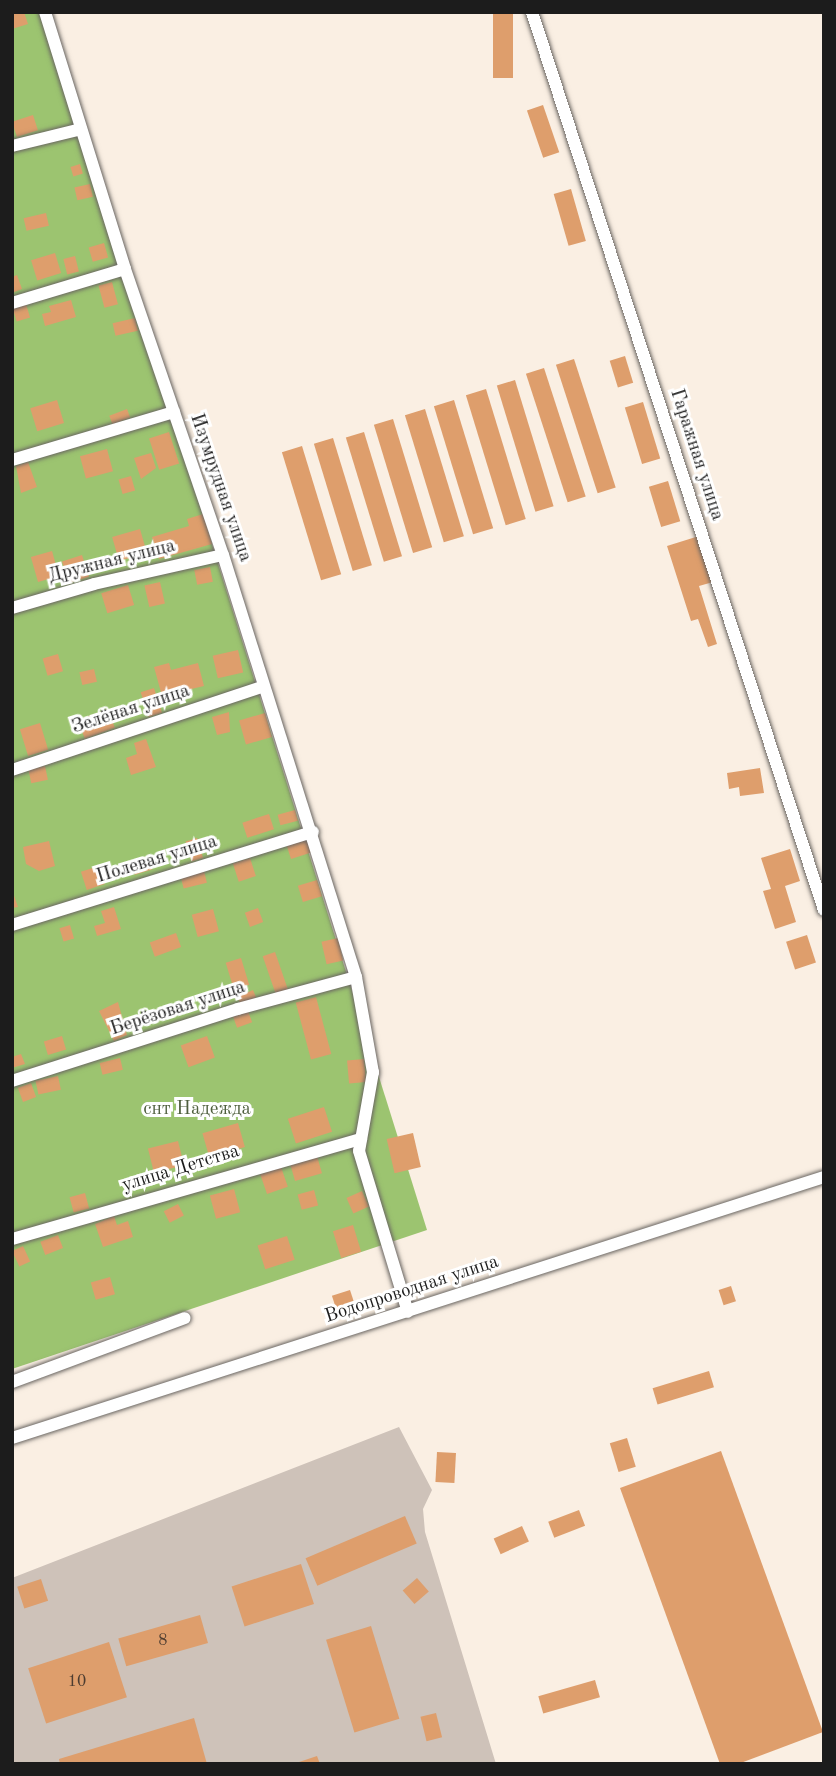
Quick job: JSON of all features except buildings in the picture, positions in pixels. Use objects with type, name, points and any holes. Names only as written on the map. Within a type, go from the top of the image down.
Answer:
[{"type":"street","name":"Изумрудная улица","points":[[44,12],[125,269],[223,555],[262,687],[313,832],[356,977],[373,1072],[359,1151],[408,1312]]},
{"type":"street","name":"Гаражная улица","points":[[532,12],[824,911]]},
{"type":"street","points":[[12,146],[81,129]]},
{"type":"street","points":[[12,303],[125,269]]},
{"type":"street","points":[[12,460],[174,412]]},
{"type":"street","name":"Дружная улица","points":[[12,608],[94,583],[223,555]]},
{"type":"street","name":"Зелёная улица","points":[[12,770],[262,687]]},
{"type":"street","name":"Полевая улица","points":[[12,925],[313,832]]},
{"type":"street","name":"Берёзовая улица","points":[[12,1081],[238,1009],[356,977]]},
{"type":"street","name":"улица Детства","points":[[12,1240],[361,1139]]},
{"type":"street","name":"Водопроводная улица","points":[[12,1437],[824,1177]]},
{"type":"street","points":[[12,1382],[186,1318]]},
{"type":"shaded area","points":[[399,1427],[432,1490],[423,1509],[425,1532],[496,1764],[12,1764],[12,1578]]},
{"type":"green space","name":"снт Надежда","points":[[12,12],[45,12],[427,1230],[12,1369]]}]
